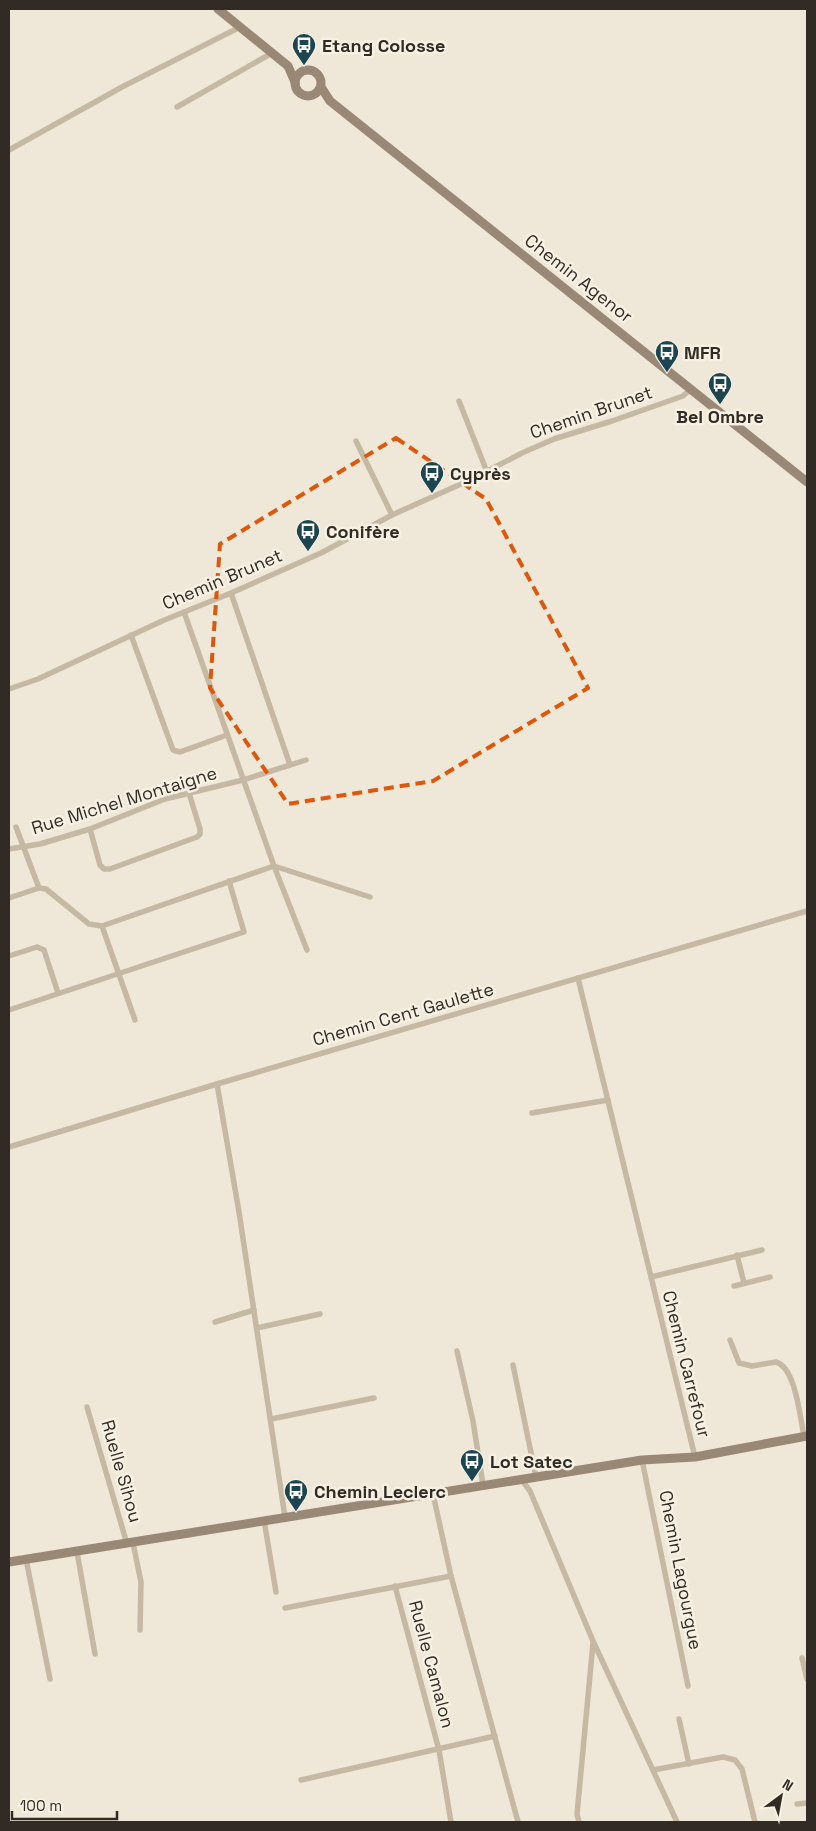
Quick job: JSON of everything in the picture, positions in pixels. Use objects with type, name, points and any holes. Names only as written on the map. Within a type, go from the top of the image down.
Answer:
[{"type":"main road","name":"Chemin Agenor","points":[[218,9],[288,66],[311,70],[317,73],[321,80],[321,87],[330,101]]},
{"type":"main road","name":"Chemin Agenor","points":[[288,66],[297,90],[302,95],[314,95],[330,101],[692,388],[807,482]]},
{"type":"main road","points":[[295,82],[297,75],[303,70]]},
{"type":"main road","points":[[314,95],[321,87]]},
{"type":"main road","points":[[9,1562],[642,1460],[695,1457],[806,1436]]},
{"type":"street","points":[[9,150],[122,88],[240,27]]},
{"type":"street","points":[[177,107],[272,53]]},
{"type":"street","name":"Chemin Brunet","points":[[9,689],[38,679],[130,635],[321,553],[392,515],[487,472],[522,453],[554,439],[674,399],[688,393],[692,388]]},
{"type":"street","points":[[459,401],[487,472]]},
{"type":"street","points":[[356,441],[392,515]]},
{"type":"street","points":[[231,593],[290,765]]},
{"type":"street","points":[[184,612],[274,866],[307,950]]},
{"type":"street","points":[[130,635],[173,750],[180,752],[227,735]]},
{"type":"street","name":"Rue Michel Montaigne","points":[[9,849],[22,845],[40,844],[90,829],[165,799],[243,780],[306,760]]},
{"type":"street","points":[[90,829],[100,865],[104,869],[118,866],[200,834],[189,793]]},
{"type":"street","points":[[16,826],[38,888]]},
{"type":"street","points":[[9,898],[38,888],[52,892],[89,924],[102,926],[274,866],[370,897]]},
{"type":"street","points":[[9,1010],[244,932],[229,881]]},
{"type":"street","name":"Chemin Cent Gaulette","points":[[9,1148],[217,1084],[807,911]]},
{"type":"street","points":[[102,926],[135,1020]]},
{"type":"street","points":[[9,956],[37,947],[44,950],[58,993]]},
{"type":"street","name":"Chemin Carrefour","points":[[578,978],[695,1457]]},
{"type":"street","points":[[217,1084],[257,1328],[285,1518]]},
{"type":"street","points":[[532,1113],[608,1100]]},
{"type":"street","name":"Chemin Carrefour","points":[[651,1277],[762,1250]]},
{"type":"street","points":[[737,1255],[744,1283]]},
{"type":"street","points":[[734,1286],[770,1277]]},
{"type":"street","points":[[215,1322],[254,1310]]},
{"type":"street","points":[[257,1328],[320,1314]]},
{"type":"street","points":[[730,1340],[738,1363],[752,1366],[776,1362],[786,1368],[792,1381],[806,1436]]},
{"type":"street","points":[[457,1350],[474,1421],[483,1485]]},
{"type":"street","points":[[513,1365],[536,1477]]},
{"type":"street","points":[[271,1418],[374,1398]]},
{"type":"street","name":"Ruelle Sihou","points":[[87,1407],[130,1543]]},
{"type":"street","name":"Chemin Lagourgue","points":[[642,1460],[688,1686]]},
{"type":"street","points":[[521,1479],[530,1490],[593,1641],[677,1822]]},
{"type":"street","points":[[433,1494],[452,1576],[518,1822]]},
{"type":"street","points":[[264,1520],[276,1592]]},
{"type":"street","points":[[130,1543],[141,1582],[140,1630]]},
{"type":"street","points":[[77,1552],[95,1654]]},
{"type":"street","points":[[26,1559],[50,1679]]},
{"type":"street","name":"Ruelle Camalon","points":[[285,1608],[452,1576]]},
{"type":"street","name":"Ruelle Camalon","points":[[395,1586],[439,1750],[450,1822]]},
{"type":"street","points":[[579,1822],[577,1814],[593,1641]]},
{"type":"street","points":[[802,1658],[807,1679]]},
{"type":"street","points":[[678,1718],[688,1764]]},
{"type":"street","name":"Ruelle Camalon","points":[[301,1780],[495,1736]]},
{"type":"street","points":[[654,1770],[723,1757],[735,1760],[742,1769],[756,1822]]},
{"type":"street","points":[[797,1804],[807,1803]]},
{"type":"highlighted area","points":[[396,438],[486,499],[588,688],[433,781],[288,804],[210,688],[220,544]]},
{"type":"place","name":"Etang Colosse","points":[[304,66]]},
{"type":"place","name":"MFR","points":[[667,373]]},
{"type":"place","name":"Bel Ombre","points":[[720,405]]},
{"type":"place","name":"Cyprès","points":[[432,494]]},
{"type":"place","name":"Conifère","points":[[308,552]]},
{"type":"place","name":"Lot Satec","points":[[472,1482]]},
{"type":"place","name":"Chemin Leclerc","points":[[296,1512]]}]
